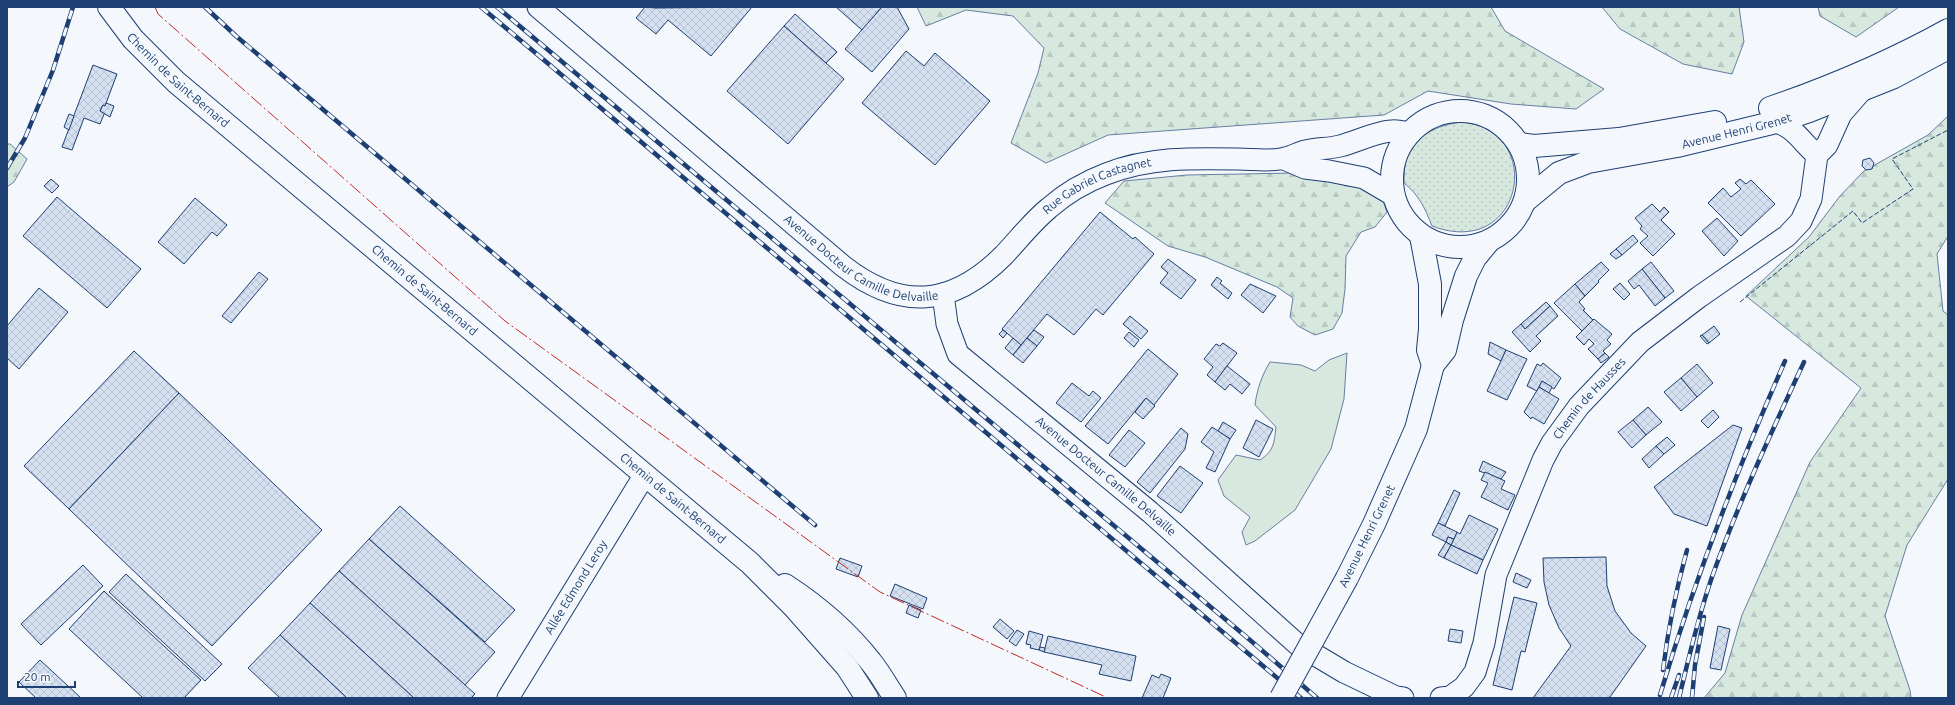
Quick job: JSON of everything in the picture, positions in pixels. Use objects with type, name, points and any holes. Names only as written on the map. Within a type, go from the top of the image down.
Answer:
[{"type":"main road","name":"Chemin de Saint-Bernard","points":[[109,7],[133,39],[176,82],[644,476],[750,563],[794,607],[842,661],[866,698]]},
{"type":"main road","name":"Avenue Henri Grenet","points":[[1518,144],[1534,146],[1619,139],[1752,115],[1797,99],[1840,81],[1948,30]]},
{"type":"main road","name":"Avenue Henri Grenet","points":[[1525,201],[1559,173],[1588,162],[1677,146],[1776,122],[1809,111],[1894,77],[1948,48]]},
{"type":"main road","points":[[1467,111],[1487,116],[1505,128],[1518,144],[1526,162],[1528,182],[1525,201],[1517,218],[1505,232],[1489,241],[1466,248],[1443,246],[1421,236],[1403,218],[1393,195],[1391,179],[1394,162],[1400,147],[1410,133],[1426,120],[1446,113],[1467,111]]},
{"type":"main road","name":"Avenue Henri Grenet","points":[[1421,236],[1430,284],[1430,329],[1428,350],[1433,365]]},
{"type":"main road","name":"Avenue Henri Grenet","points":[[1281,698],[1347,578],[1374,524],[1416,428],[1433,365],[1445,350],[1452,320],[1466,276],[1475,258],[1489,241]]},
{"type":"main road","name":"Chemin de Saint-Bernard","points":[[750,563],[815,605],[853,639],[873,664],[895,698]]},
{"type":"street","name":"Avenue Docteur Camille Delvaille","points":[[538,7],[859,279],[885,291],[907,297],[928,297],[943,294],[947,324],[958,354],[1150,512],[1297,644],[1317,658],[1371,686],[1396,697],[1403,698]]},
{"type":"street","name":"Chemin de Hausses","points":[[1441,698],[1450,697],[1464,688],[1475,672],[1484,643],[1496,575],[1543,460],[1552,443],[1579,406],[1640,342],[1698,296],[1786,236],[1801,221],[1811,199],[1818,155],[1828,145],[1841,114],[1862,90]]},
{"type":"street","points":[[1776,122],[1784,124],[1795,132],[1803,139],[1809,148],[1818,155]]},
{"type":"street","name":"Rue Gabriel Castagnet","points":[[943,294],[958,289],[977,278],[1004,255],[1028,227],[1050,207],[1085,183],[1129,166],[1157,160],[1187,158],[1284,159],[1305,151],[1338,146],[1391,131],[1410,133]]},
{"type":"street","name":"Rue Gabriel Castagnet","points":[[1284,159],[1304,168],[1364,178],[1393,195]]},
{"type":"street","name":"Allée Edmond Leroy","points":[[508,698],[644,476]]},
{"type":"green space","points":[[917,7],[1491,7],[1505,31],[1604,89],[1576,109],[1511,104],[1428,91],[1384,115],[1108,135],[1046,163],[1011,143],[1038,73],[1044,48],[1013,16],[966,10],[926,26]]},
{"type":"green space","points":[[1602,7],[1739,7],[1744,42],[1732,74],[1683,64],[1620,29]]},
{"type":"green space","points":[[1818,7],[1899,7],[1856,37],[1820,16]]},
{"type":"green space","points":[[1948,116],[1948,236],[1937,254],[1943,311],[1948,315],[1948,479],[1907,545],[1885,616],[1910,690],[1911,698],[1704,698],[1725,673],[1742,615],[1810,462],[1861,388],[1746,296],[1809,237],[1840,196],[1864,171],[1928,135]]},
{"type":"green space","points":[[1462,122],[1480,126],[1499,138],[1511,156],[1515,177],[1511,197],[1501,215],[1484,227],[1461,232],[1432,226],[1421,202],[1414,192],[1404,183],[1404,169],[1410,152],[1421,138],[1435,129],[1453,123]]},
{"type":"green space","points":[[7,144],[10,144],[27,159],[14,182],[7,187]]},
{"type":"green space","points":[[1295,173],[1355,183],[1383,201],[1387,212],[1375,227],[1361,232],[1346,256],[1345,289],[1342,313],[1333,329],[1315,335],[1298,326],[1290,317],[1293,298],[1277,287],[1205,257],[1168,246],[1105,203],[1124,181],[1187,175]]},
{"type":"green space","points":[[1347,353],[1344,399],[1331,449],[1295,510],[1255,541],[1246,545],[1242,532],[1250,517],[1224,496],[1218,480],[1236,455],[1260,460],[1271,450],[1275,438],[1276,427],[1255,405],[1262,377],[1267,367],[1270,362],[1301,365],[1315,371],[1329,360]]},
{"type":"building","points":[[645,7],[752,7],[711,56],[668,20],[656,34],[636,18]]},
{"type":"building","points":[[836,7],[882,7],[862,30]]},
{"type":"building","points":[[882,7],[897,7],[909,29],[872,72],[845,49]]},
{"type":"building","points":[[795,14],[837,52],[826,63],[784,26]]},
{"type":"building","points":[[784,26],[844,79],[788,144],[727,91]]},
{"type":"building","points":[[906,51],[924,66],[935,53],[990,101],[935,165],[862,103]]},
{"type":"building","points":[[93,65],[117,74],[105,106],[103,105],[100,111],[105,112],[100,124],[84,118],[72,150],[62,147]]},
{"type":"building","points":[[106,103],[114,106],[110,117],[100,111]]},
{"type":"building","points":[[69,114],[74,116],[69,130],[64,127]]},
{"type":"building","points":[[1870,158],[1874,163],[1872,169],[1866,170],[1862,166],[1863,160]]},
{"type":"building","points":[[51,179],[59,186],[52,193],[44,186]]},
{"type":"building","points":[[1740,179],[1746,184],[1751,180],[1775,204],[1741,236],[1708,203],[1723,188],[1731,197],[1741,189],[1735,183]]},
{"type":"building","points":[[57,197],[141,269],[107,308],[23,236]]},
{"type":"building","points":[[195,198],[227,225],[217,236],[212,232],[184,264],[158,242]]},
{"type":"building","points":[[1652,204],[1660,212],[1664,207],[1669,212],[1661,220],[1675,234],[1653,256],[1640,243],[1648,236],[1640,229],[1642,226],[1635,218]]},
{"type":"building","points":[[1100,212],[1133,239],[1135,237],[1154,254],[1103,315],[1096,309],[1074,335],[1047,314],[1021,345],[1002,329]]},
{"type":"building","points":[[1717,218],[1738,241],[1724,256],[1702,231]]},
{"type":"building","points":[[1633,235],[1638,241],[1622,255],[1616,249]]},
{"type":"building","points":[[1616,249],[1622,255],[1616,259],[1610,254]]},
{"type":"building","points":[[1168,259],[1196,280],[1181,299],[1160,283],[1168,273],[1161,267]]},
{"type":"building","points":[[1601,262],[1609,270],[1585,296],[1575,284]]},
{"type":"building","points":[[1651,262],[1674,291],[1665,298],[1642,269]]},
{"type":"building","points":[[1642,269],[1665,298],[1655,306],[1639,285],[1634,289],[1628,281]]},
{"type":"building","points":[[259,272],[268,279],[231,323],[222,316]]},
{"type":"building","points":[[1217,277],[1222,281],[1220,283],[1232,293],[1228,299],[1211,285]]},
{"type":"building","points":[[1620,283],[1630,294],[1624,300],[1613,289]]},
{"type":"building","points":[[1250,284],[1276,296],[1263,313],[1241,295]]},
{"type":"building","points":[[1575,284],[1585,296],[1579,302],[1585,309],[1583,310],[1593,320],[1582,331],[1554,303]]},
{"type":"building","points":[[39,288],[68,312],[19,369],[7,358],[7,326]]},
{"type":"building","points":[[1546,302],[1550,306],[1525,329],[1521,324]]},
{"type":"building","points":[[1550,306],[1558,316],[1536,336],[1541,341],[1530,352],[1512,332],[1521,324],[1525,329]]},
{"type":"building","points":[[1130,316],[1148,331],[1141,339],[1123,324]]},
{"type":"building","points":[[1594,319],[1612,334],[1607,340],[1611,344],[1603,351],[1605,353],[1598,359],[1588,349],[1594,344],[1589,339],[1584,345],[1576,337]]},
{"type":"building","points":[[1714,326],[1720,334],[1709,343],[1702,335]]},
{"type":"building","points":[[1003,330],[1007,333],[1003,338],[999,334]]},
{"type":"building","points":[[1034,330],[1044,337],[1037,346],[1027,338]]},
{"type":"building","points":[[1129,332],[1139,340],[1134,347],[1124,338]]},
{"type":"building","points":[[1702,335],[1709,343],[1707,344],[1700,336]]},
{"type":"building","points":[[1013,338],[1021,345],[1013,355],[1005,348]]},
{"type":"building","points":[[1027,338],[1037,346],[1023,363],[1013,355]]},
{"type":"building","points":[[1490,342],[1506,350],[1501,361],[1488,354]]},
{"type":"building","points":[[1223,343],[1237,353],[1215,382],[1207,375],[1213,367],[1204,359],[1216,344],[1220,346]]},
{"type":"building","points":[[1148,349],[1178,374],[1154,405],[1146,398],[1108,444],[1085,426]]},
{"type":"building","points":[[1506,350],[1527,359],[1507,400],[1487,391]]},
{"type":"building","points":[[134,351],[179,393],[69,509],[24,466]]},
{"type":"building","points":[[1605,353],[1609,357],[1601,363],[1598,359]]},
{"type":"building","points":[[1543,363],[1561,378],[1554,389],[1542,381],[1537,391],[1527,386],[1537,364],[1541,366]]},
{"type":"building","points":[[1697,364],[1713,383],[1697,397],[1681,378]]},
{"type":"building","points":[[1227,366],[1250,384],[1242,394],[1230,384],[1225,390],[1215,382]]},
{"type":"building","points":[[1681,378],[1697,397],[1681,411],[1664,392]]},
{"type":"building","points":[[1542,381],[1552,387],[1549,393],[1539,387]]},
{"type":"building","points":[[1072,383],[1089,396],[1093,391],[1101,398],[1081,422],[1056,403]]},
{"type":"building","points":[[1539,387],[1559,399],[1544,424],[1532,417],[1531,419],[1524,412]]},
{"type":"building","points":[[179,393],[322,530],[212,646],[69,509]]},
{"type":"building","points":[[1146,398],[1155,406],[1143,419],[1135,412]]},
{"type":"building","points":[[1648,407],[1662,422],[1646,435],[1633,420]]},
{"type":"building","points":[[1713,410],[1719,417],[1708,428],[1701,421]]},
{"type":"building","points":[[1256,420],[1273,429],[1259,457],[1243,448]]},
{"type":"building","points":[[1633,420],[1646,435],[1632,448],[1618,432]]},
{"type":"building","points":[[1223,422],[1236,430],[1230,439],[1218,431]]},
{"type":"building","points":[[1733,425],[1742,428],[1707,526],[1674,514],[1654,487]]},
{"type":"building","points":[[1212,427],[1230,439],[1215,472],[1206,468],[1214,452],[1201,442]]},
{"type":"building","points":[[1181,428],[1188,434],[1185,449],[1150,493],[1137,482]]},
{"type":"building","points":[[1129,430],[1145,443],[1125,467],[1109,455]]},
{"type":"building","points":[[1667,437],[1675,445],[1664,454],[1656,446]]},
{"type":"building","points":[[1656,446],[1664,454],[1649,468],[1642,459]]},
{"type":"building","points":[[1483,461],[1506,472],[1501,479],[1479,471]]},
{"type":"building","points":[[1180,466],[1203,483],[1181,513],[1157,496]]},
{"type":"building","points":[[1485,472],[1505,481],[1501,489],[1515,495],[1508,510],[1481,497],[1488,483],[1481,480]]},
{"type":"building","points":[[1454,490],[1460,493],[1445,526],[1438,523]]},
{"type":"building","points":[[400,506],[515,610],[485,642],[369,539]]},
{"type":"building","points":[[1469,515],[1498,529],[1483,560],[1451,545],[1457,532],[1460,534]]},
{"type":"building","points":[[1438,523],[1457,532],[1454,539],[1448,537],[1446,542],[1432,535]]},
{"type":"building","points":[[1448,537],[1454,539],[1451,545],[1446,542]]},
{"type":"building","points":[[369,539],[495,652],[465,685],[339,571]]},
{"type":"building","points":[[1446,542],[1451,545],[1444,558],[1438,555]]},
{"type":"building","points":[[1451,545],[1483,560],[1477,574],[1444,558]]},
{"type":"building","points":[[1606,557],[1607,586],[1615,611],[1631,633],[1646,646],[1610,697],[1533,698],[1571,646],[1559,628],[1549,605],[1544,582],[1543,558]]},
{"type":"building","points":[[840,558],[862,566],[858,577],[836,569]]},
{"type":"building","points":[[83,565],[103,586],[41,645],[21,624]]},
{"type":"building","points":[[339,571],[475,694],[471,698],[414,698],[310,603]]},
{"type":"building","points":[[1516,573],[1531,580],[1527,588],[1513,582]]},
{"type":"building","points":[[126,574],[222,664],[205,681],[109,592]]},
{"type":"building","points":[[895,584],[927,598],[923,609],[890,596]]},
{"type":"building","points":[[104,591],[201,680],[184,698],[143,698],[69,629]]},
{"type":"building","points":[[1514,597],[1537,603],[1525,652],[1521,651],[1512,690],[1493,685]]},
{"type":"building","points":[[310,603],[414,698],[347,698],[280,635]]},
{"type":"building","points":[[909,605],[921,610],[918,618],[906,613]]},
{"type":"building","points":[[1000,619],[1014,631],[1007,639],[993,627]]},
{"type":"building","points":[[1718,626],[1730,629],[1721,670],[1710,668]]},
{"type":"building","points":[[1450,629],[1463,631],[1461,643],[1448,641]]},
{"type":"building","points":[[1017,630],[1024,634],[1016,646],[1009,641]]},
{"type":"building","points":[[1029,631],[1043,635],[1039,650],[1030,648],[1031,645],[1026,644]]},
{"type":"building","points":[[280,635],[347,698],[280,698],[248,668]]},
{"type":"building","points":[[1048,636],[1136,656],[1131,681],[1099,674],[1102,665],[1044,652]]},
{"type":"building","points":[[1040,647],[1045,648],[1044,652],[1039,650]]},
{"type":"building","points":[[40,660],[81,698],[36,698],[19,682]]},
{"type":"building","points":[[1161,674],[1171,678],[1163,698],[1142,698],[1152,675],[1159,678]]},
{"type":"railway","points":[[7,168],[25,138],[53,70],[73,7]]},
{"type":"railway","points":[[205,7],[236,36],[815,525]]},
{"type":"railway","points":[[481,7],[1301,698]]},
{"type":"railway","points":[[497,7],[1317,698]]},
{"type":"railway","points":[[1660,695],[1687,610],[1717,526],[1785,361]]},
{"type":"railway","points":[[1679,698],[1702,607],[1722,550],[1755,469],[1804,362]]},
{"type":"railway","points":[[1663,670],[1667,640],[1679,580],[1687,550]]},
{"type":"railway","points":[[1692,698],[1695,665],[1704,617]]},
{"type":"railway","points":[[1671,698],[1679,675]]},
{"type":"fence","points":[[1740,302],[1853,211],[1862,223],[1913,189],[1892,159],[1948,130]]},
{"type":"power","points":[[155,7],[158,14],[505,321],[880,592],[1108,698]]}]
